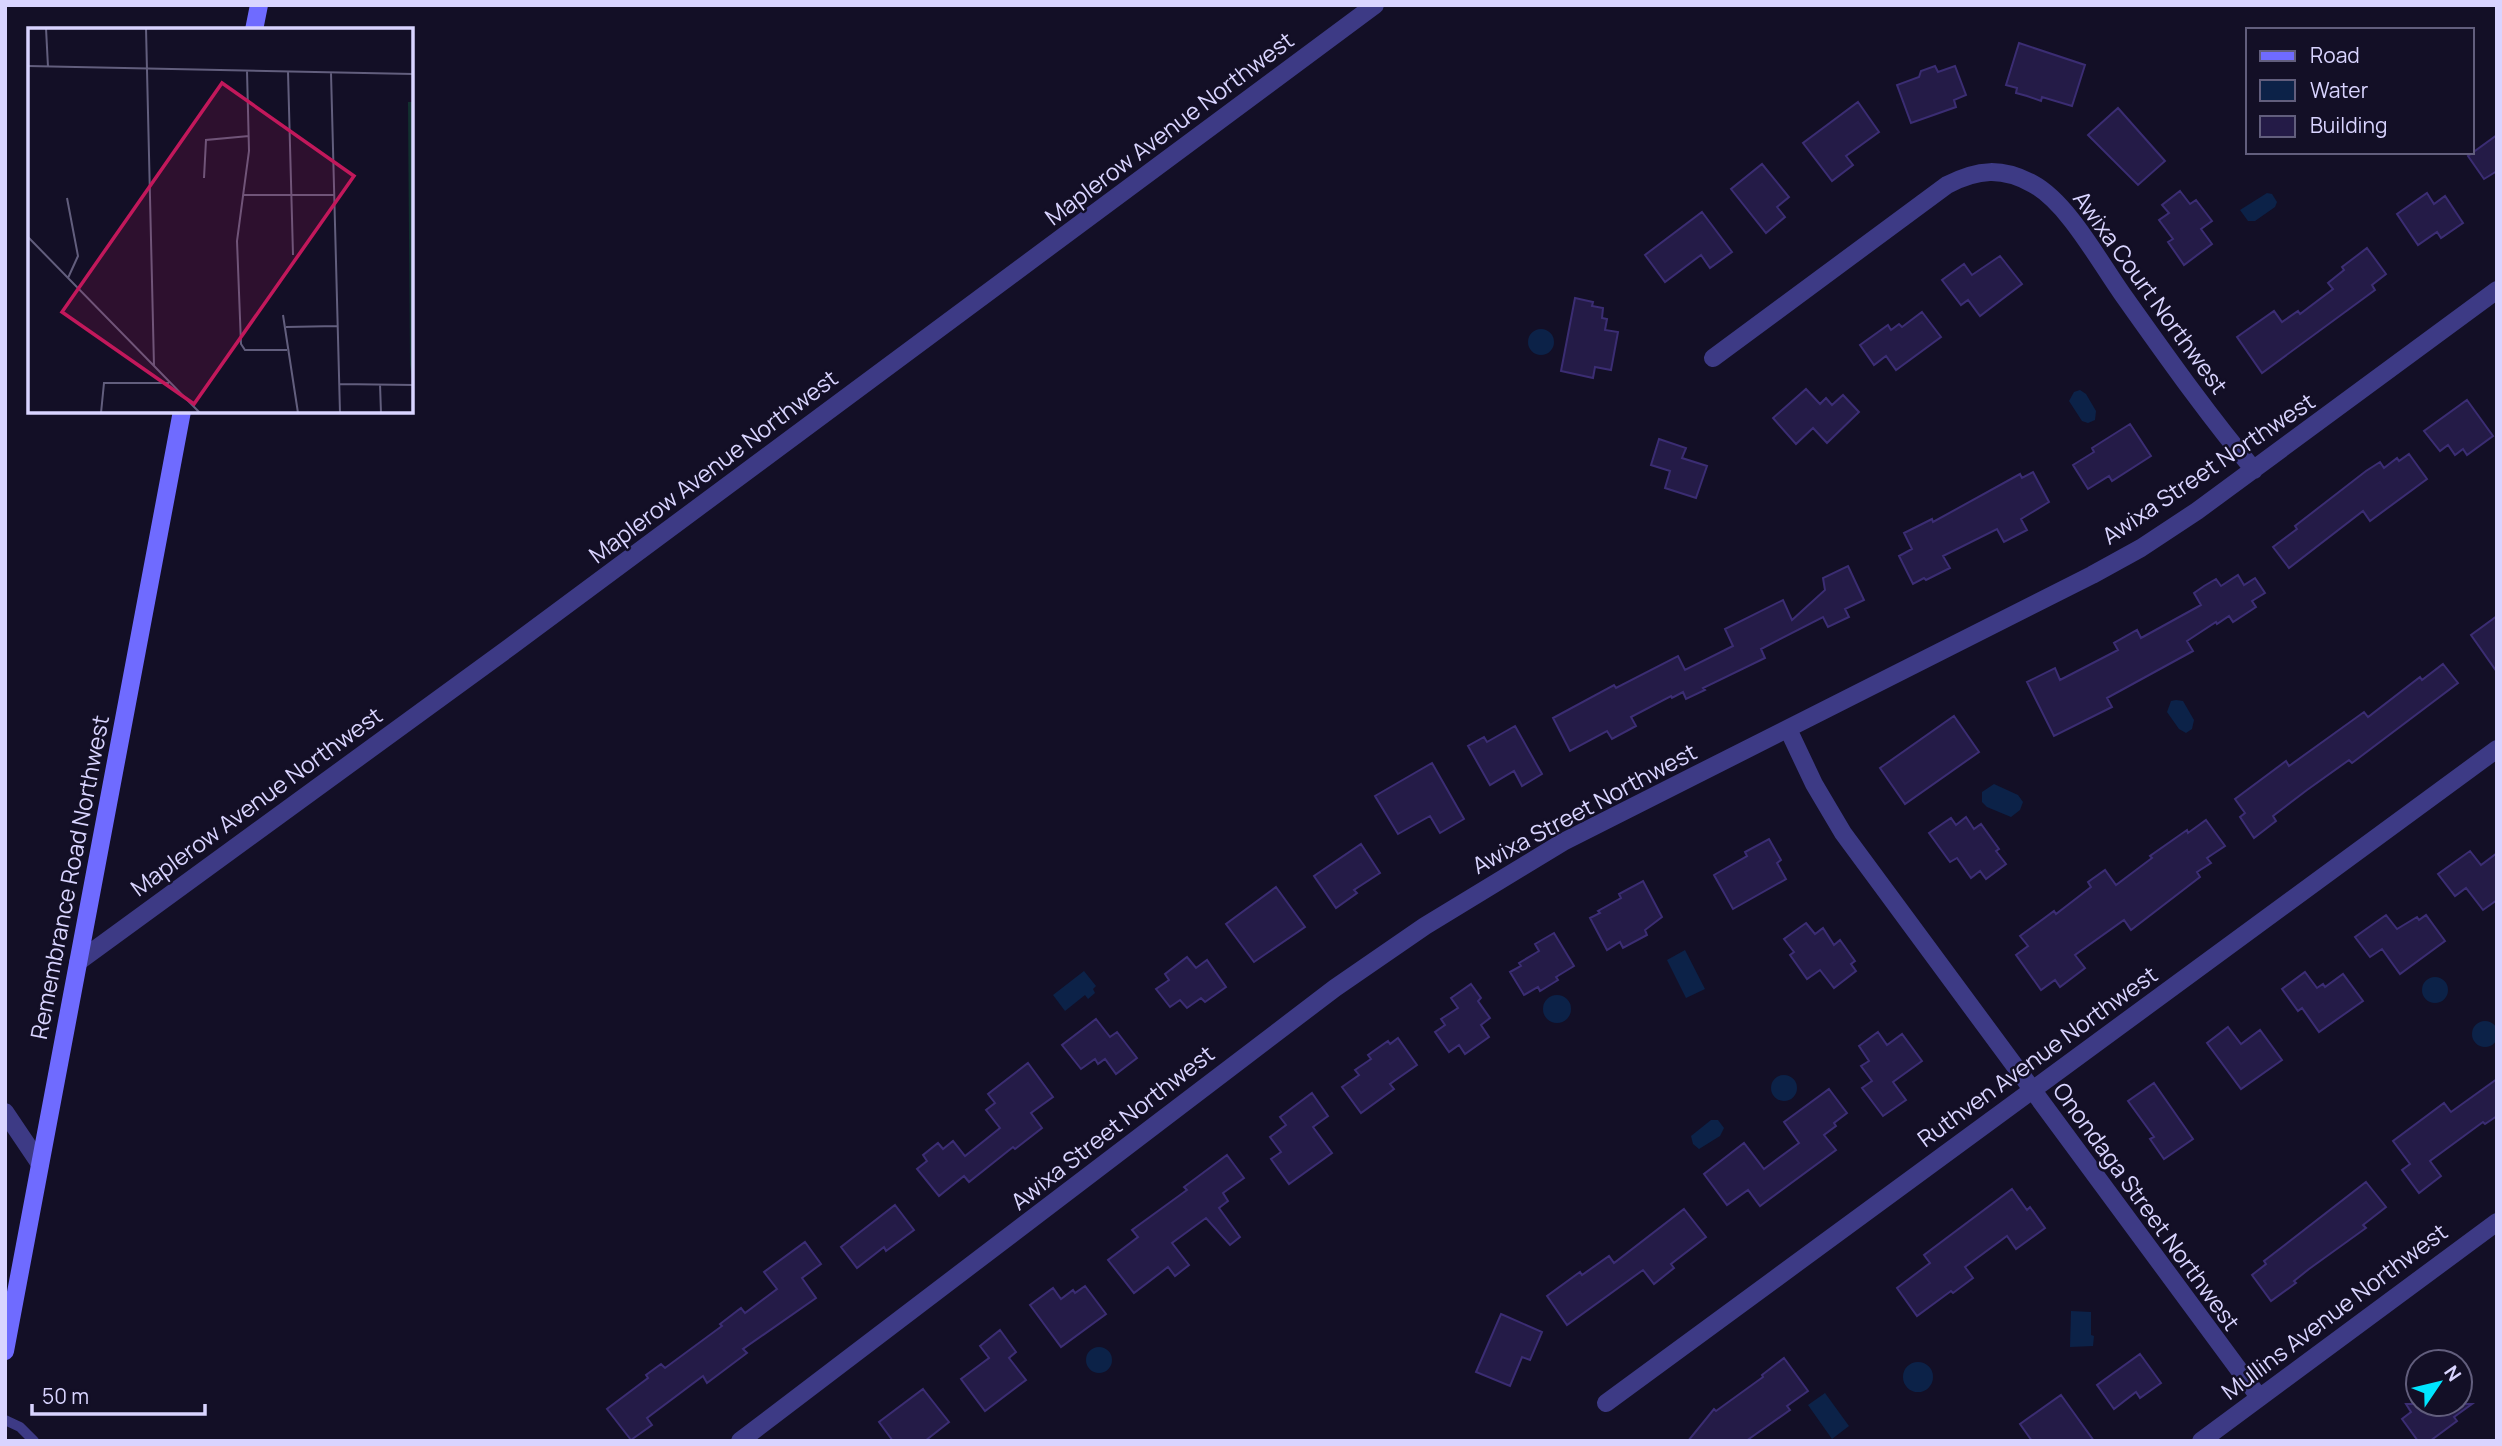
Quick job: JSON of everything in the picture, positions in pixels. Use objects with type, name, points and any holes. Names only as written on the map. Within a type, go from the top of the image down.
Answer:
[{"type":"main road","points":[[254,28],[259,5]]},
{"type":"main road","name":"Remembrance Road Northwest","points":[[5,1352],[182,413]]},
{"type":"street","name":"Maplerow Avenue Northwest","points":[[78,962],[510,647],[1375,5]]},
{"type":"street","name":"Awixa Court Northwest","points":[[1713,358],[1947,185],[1966,175],[1985,171],[2003,173],[2017,176],[2042,190],[2074,225],[2254,470]]},
{"type":"street","name":"Awixa Street Northwest","points":[[740,1441],[1269,1037],[1382,955],[1488,886],[1563,842],[2106,568],[2169,530],[2254,470],[2497,290]]},
{"type":"street","name":"Onondaga Street Northwest","points":[[1787,729],[1814,784],[1843,833],[2259,1398]]},
{"type":"street","name":"Ruthven Avenue Northwest","points":[[1606,1403],[2497,749]]},
{"type":"street","points":[[5,1112],[40,1164]]},
{"type":"street","name":"Mullins Avenue Northwest","points":[[2201,1441],[2497,1222]]},
{"type":"lane","points":[[5,1420],[20,1427],[34,1441]]},
{"type":"water","points":[[2267,193],[2272,194],[2277,202],[2275,207],[2255,221],[2248,221],[2240,210]]},
{"type":"water","points":[[1541,329],[1550,333],[1554,342],[1550,351],[1541,355],[1532,351],[1528,342],[1532,333]]},
{"type":"water","points":[[2080,390],[2086,394],[2096,411],[2095,420],[2088,423],[2082,421],[2069,401],[2074,392]]},
{"type":"water","points":[[2171,701],[2183,701],[2194,720],[2192,729],[2186,733],[2179,729],[2167,712]]},
{"type":"water","points":[[1994,784],[2018,795],[2023,802],[2020,810],[2011,817],[1987,807],[1982,802],[1982,792]]},
{"type":"water","points":[[1685,950],[1705,989],[1686,998],[1667,960]]},
{"type":"water","points":[[1084,971],[1096,986],[1093,989],[1095,993],[1088,999],[1085,995],[1065,1011],[1053,995]]},
{"type":"water","points":[[2435,977],[2444,981],[2448,990],[2444,999],[2435,1003],[2426,999],[2422,990],[2426,981]]},
{"type":"water","points":[[1557,995],[1567,999],[1571,1009],[1567,1019],[1557,1023],[1547,1019],[1543,1009],[1547,999]]},
{"type":"water","points":[[2485,1021],[2494,1025],[2498,1034],[2494,1043],[2485,1047],[2476,1043],[2472,1034],[2476,1025]]},
{"type":"water","points":[[1784,1075],[1793,1079],[1797,1088],[1793,1097],[1784,1101],[1775,1097],[1771,1088],[1775,1079]]},
{"type":"water","points":[[1711,1120],[1718,1120],[1724,1128],[1720,1136],[1699,1149],[1693,1144],[1691,1136]]},
{"type":"water","points":[[2071,1311],[2091,1312],[2093,1346],[2070,1347]]},
{"type":"water","points":[[1099,1347],[1108,1351],[1112,1360],[1108,1369],[1099,1373],[1090,1369],[1086,1360],[1090,1351]]},
{"type":"water","points":[[1918,1362],[1929,1366],[1933,1377],[1929,1388],[1918,1392],[1907,1388],[1903,1377],[1907,1366]]},
{"type":"water","points":[[1825,1393],[1849,1426],[1832,1439],[1808,1405]]},
{"type":"building","points":[[2019,43],[2085,65],[2072,106],[2042,97],[2041,101],[2016,93],[2017,88],[2006,85]]},
{"type":"building","points":[[1935,66],[1938,72],[1955,66],[1966,95],[1954,100],[1956,107],[1911,123],[1897,85],[1919,77],[1921,71]]},
{"type":"building","points":[[1858,102],[1879,132],[1846,156],[1853,165],[1832,181],[1803,143]]},
{"type":"building","points":[[2118,108],[2165,161],[2138,185],[2088,135]]},
{"type":"building","points":[[2497,135],[2497,171],[2484,179],[2468,156]]},
{"type":"building","points":[[1762,164],[1789,197],[1777,207],[1785,217],[1766,233],[1731,189]]},
{"type":"building","points":[[2180,191],[2190,204],[2196,200],[2212,221],[2201,229],[2212,244],[2184,265],[2168,242],[2173,239],[2159,220],[2169,213],[2162,205]]},
{"type":"building","points":[[2427,193],[2434,204],[2445,196],[2463,223],[2441,238],[2437,232],[2418,245],[2397,214]]},
{"type":"building","points":[[1702,212],[1732,252],[1710,268],[1701,255],[1665,282],[1645,255]]},
{"type":"building","points":[[2367,248],[2386,274],[2372,285],[2375,290],[2262,373],[2237,337],[2274,311],[2282,322],[2298,311],[2300,314],[2333,289],[2328,283],[2344,270],[2342,267]]},
{"type":"building","points":[[2000,256],[2022,284],[1980,316],[1968,300],[1961,305],[1942,280],[1964,264],[1972,275]]},
{"type":"building","points":[[1575,298],[1593,302],[1592,306],[1603,308],[1602,318],[1607,319],[1605,330],[1618,332],[1611,370],[1595,367],[1593,378],[1561,371]]},
{"type":"building","points":[[1922,312],[1941,337],[1896,370],[1886,356],[1874,365],[1860,345],[1888,325],[1891,330],[1899,324],[1902,327]]},
{"type":"building","points":[[1806,389],[1820,404],[1826,398],[1832,405],[1843,395],[1859,412],[1827,443],[1813,428],[1796,444],[1773,418]]},
{"type":"building","points":[[2467,400],[2493,436],[2467,455],[2463,449],[2455,455],[2448,445],[2440,451],[2424,431]]},
{"type":"building","points":[[2130,424],[2151,456],[2112,481],[2109,476],[2088,489],[2073,465],[2094,452],[2092,448]]},
{"type":"building","points":[[1659,439],[1686,448],[1682,458],[1707,466],[1696,498],[1665,488],[1670,471],[1651,465]]},
{"type":"building","points":[[2409,454],[2427,479],[2370,521],[2363,511],[2289,568],[2273,547],[2297,529],[2295,526],[2380,462],[2384,468],[2397,458],[2399,461]]},
{"type":"building","points":[[2033,472],[2049,502],[2021,519],[2027,530],[2004,542],[1997,529],[1943,556],[1950,568],[1913,584],[1899,556],[1912,549],[1904,533],[1932,519],[1933,522],[2020,474],[2022,478]]},
{"type":"building","points":[[1848,566],[1864,600],[1845,609],[1849,617],[1828,627],[1823,617],[1761,649],[1765,658],[1703,688],[1705,690],[1686,699],[1683,692],[1672,698],[1671,696],[1631,717],[1636,726],[1612,739],[1607,731],[1570,751],[1553,718],[1614,685],[1616,688],[1678,656],[1685,670],[1733,646],[1725,629],[1783,600],[1792,620],[1825,590],[1823,578]]},
{"type":"building","points":[[2238,575],[2244,585],[2255,578],[2265,593],[2252,601],[2256,607],[2233,622],[2229,616],[2217,624],[2216,622],[2187,641],[2193,651],[2107,698],[2112,707],[2054,736],[2027,682],[2055,668],[2060,680],[2118,650],[2114,643],[2137,630],[2141,638],[2201,605],[2194,593],[2204,586],[2216,579],[2221,586]]},
{"type":"building","points":[[2497,616],[2497,672],[2471,635]]},
{"type":"building","points":[[2443,664],[2458,683],[2352,763],[2349,760],[2307,790],[2273,816],[2276,821],[2254,838],[2240,817],[2245,813],[2235,799],[2286,761],[2289,766],[2364,712],[2368,717],[2420,677],[2422,680]]},
{"type":"building","points":[[1954,716],[1979,752],[1905,804],[1880,768]]},
{"type":"building","points":[[1515,726],[1542,774],[1522,786],[1514,771],[1490,785],[1468,746],[1484,737],[1487,742]]},
{"type":"building","points":[[1432,763],[1464,819],[1440,833],[1430,816],[1398,834],[1375,796]]},
{"type":"building","points":[[1966,817],[1974,829],[1981,824],[2006,864],[1986,879],[1980,871],[1971,878],[1957,858],[1950,862],[1929,833],[1951,818],[1956,825]]},
{"type":"building","points":[[2206,820],[2225,846],[2207,858],[2211,863],[2197,872],[2200,877],[2131,930],[2124,920],[2075,955],[2085,968],[2060,987],[2055,980],[2041,990],[2016,955],[2028,946],[2020,936],[2054,911],[2056,914],[2091,887],[2088,882],[2105,870],[2116,885],[2152,858],[2150,856]]},
{"type":"building","points":[[1769,839],[1781,860],[1777,863],[1786,879],[1733,909],[1714,875],[1747,856],[1745,852]]},
{"type":"building","points":[[1361,844],[1380,873],[1354,890],[1357,893],[1336,908],[1314,876]]},
{"type":"building","points":[[2470,851],[2481,865],[2497,853],[2497,900],[2483,910],[2466,888],[2455,896],[2438,874]]},
{"type":"building","points":[[1643,881],[1662,917],[1645,930],[1647,935],[1623,948],[1620,942],[1607,950],[1590,918],[1621,898],[1619,894]]},
{"type":"building","points":[[1276,887],[1305,927],[1254,962],[1226,924]]},
{"type":"building","points":[[2386,915],[2397,929],[2417,917],[2419,920],[2426,915],[2445,941],[2400,974],[2382,949],[2370,957],[2355,937]]},
{"type":"building","points":[[1806,923],[1815,934],[1823,928],[1834,945],[1840,940],[1855,961],[1851,964],[1856,971],[1834,988],[1820,970],[1807,979],[1790,955],[1794,952],[1784,939]]},
{"type":"building","points":[[1554,933],[1574,966],[1540,991],[1538,987],[1524,995],[1510,972],[1539,951],[1535,944]]},
{"type":"building","points":[[1187,957],[1196,968],[1207,960],[1226,987],[1205,1002],[1201,998],[1187,1008],[1180,1000],[1170,1007],[1156,989],[1169,980],[1165,974]]},
{"type":"building","points":[[2305,972],[2317,988],[2323,984],[2325,987],[2343,974],[2363,1001],[2319,1032],[2302,1008],[2298,1011],[2282,989]]},
{"type":"building","points":[[1471,984],[1481,998],[1478,1001],[1490,1018],[1481,1025],[1489,1037],[1465,1054],[1459,1045],[1449,1052],[1435,1032],[1445,1025],[1441,1019],[1458,1008],[1451,998]]},
{"type":"building","points":[[1096,1019],[1110,1037],[1117,1032],[1137,1058],[1116,1074],[1105,1059],[1098,1064],[1095,1059],[1081,1069],[1062,1045]]},
{"type":"building","points":[[2228,1027],[2241,1044],[2260,1030],[2282,1060],[2241,1089],[2207,1043]]},
{"type":"building","points":[[1878,1032],[1887,1045],[1902,1034],[1922,1061],[1893,1082],[1906,1100],[1883,1116],[1862,1088],[1872,1081],[1861,1066],[1869,1061],[1859,1046]]},
{"type":"building","points":[[1398,1038],[1417,1065],[1390,1084],[1394,1089],[1361,1113],[1342,1087],[1359,1075],[1355,1070],[1371,1059],[1368,1055],[1388,1041],[1390,1044]]},
{"type":"building","points":[[1028,1063],[1053,1097],[1031,1113],[1042,1128],[969,1182],[964,1176],[939,1196],[917,1169],[927,1161],[923,1155],[938,1143],[943,1149],[953,1141],[965,1156],[1000,1128],[986,1110],[995,1103],[988,1094]]},
{"type":"building","points":[[2497,1079],[2497,1116],[2485,1124],[2483,1122],[2430,1161],[2441,1176],[2419,1193],[2402,1170],[2410,1164],[2393,1141],[2444,1103],[2451,1112]]},
{"type":"building","points":[[2154,1083],[2193,1139],[2164,1159],[2150,1139],[2154,1137],[2128,1101]]},
{"type":"building","points":[[1829,1089],[1847,1113],[1824,1135],[1836,1150],[1760,1206],[1748,1190],[1727,1205],[1704,1174],[1744,1143],[1764,1169],[1799,1143],[1784,1122]]},
{"type":"building","points":[[1312,1093],[1328,1116],[1313,1127],[1332,1153],[1289,1184],[1271,1159],[1281,1152],[1270,1137],[1286,1125],[1280,1117]]},
{"type":"building","points":[[1227,1155],[1244,1178],[1223,1193],[1228,1201],[1219,1208],[1240,1237],[1230,1245],[1206,1218],[1172,1243],[1189,1265],[1175,1276],[1168,1267],[1134,1293],[1108,1260],[1138,1237],[1132,1230],[1187,1190],[1184,1187]]},
{"type":"building","points":[[2366,1182],[2386,1207],[2363,1225],[2366,1228],[2309,1269],[2294,1281],[2296,1283],[2271,1301],[2252,1275],[2266,1264],[2264,1261]]},
{"type":"building","points":[[2012,1189],[2027,1210],[2030,1207],[2045,1228],[2016,1249],[2007,1236],[1965,1267],[1973,1278],[1917,1316],[1897,1288],[1930,1263],[1924,1255]]},
{"type":"building","points":[[895,1205],[914,1230],[886,1251],[884,1247],[857,1268],[841,1247]]},
{"type":"building","points":[[1684,1209],[1706,1237],[1671,1264],[1674,1268],[1654,1284],[1643,1270],[1567,1325],[1547,1296],[1580,1272],[1582,1275],[1609,1256],[1614,1263]]},
{"type":"building","points":[[805,1242],[821,1264],[802,1278],[816,1298],[743,1349],[747,1353],[707,1383],[703,1376],[647,1418],[652,1425],[631,1440],[607,1409],[648,1378],[646,1375],[661,1364],[665,1368],[722,1326],[720,1324],[741,1308],[745,1313],[777,1289],[764,1272]]},
{"type":"building","points":[[1085,1286],[1106,1314],[1061,1347],[1030,1305],[1053,1288],[1061,1299],[1073,1290],[1075,1293]]},
{"type":"building","points":[[1501,1314],[1542,1332],[1530,1360],[1522,1357],[1510,1386],[1476,1372]]},
{"type":"building","points":[[1000,1330],[1016,1352],[1009,1358],[1026,1380],[985,1411],[961,1379],[989,1358],[980,1346]]},
{"type":"building","points":[[2140,1354],[2161,1383],[2140,1398],[2136,1392],[2114,1409],[2097,1385]]},
{"type":"building","points":[[1784,1358],[1808,1391],[1787,1406],[1790,1410],[1746,1441],[1688,1441],[1714,1409],[1716,1411],[1763,1377],[1762,1375]]},
{"type":"building","points":[[923,1389],[949,1422],[925,1441],[893,1441],[879,1422]]},
{"type":"building","points":[[2061,1395],[2094,1441],[2032,1441],[2020,1424]]},
{"type":"building","points":[[2455,1418],[2457,1421],[2430,1441],[2418,1441],[2402,1419]]}]
